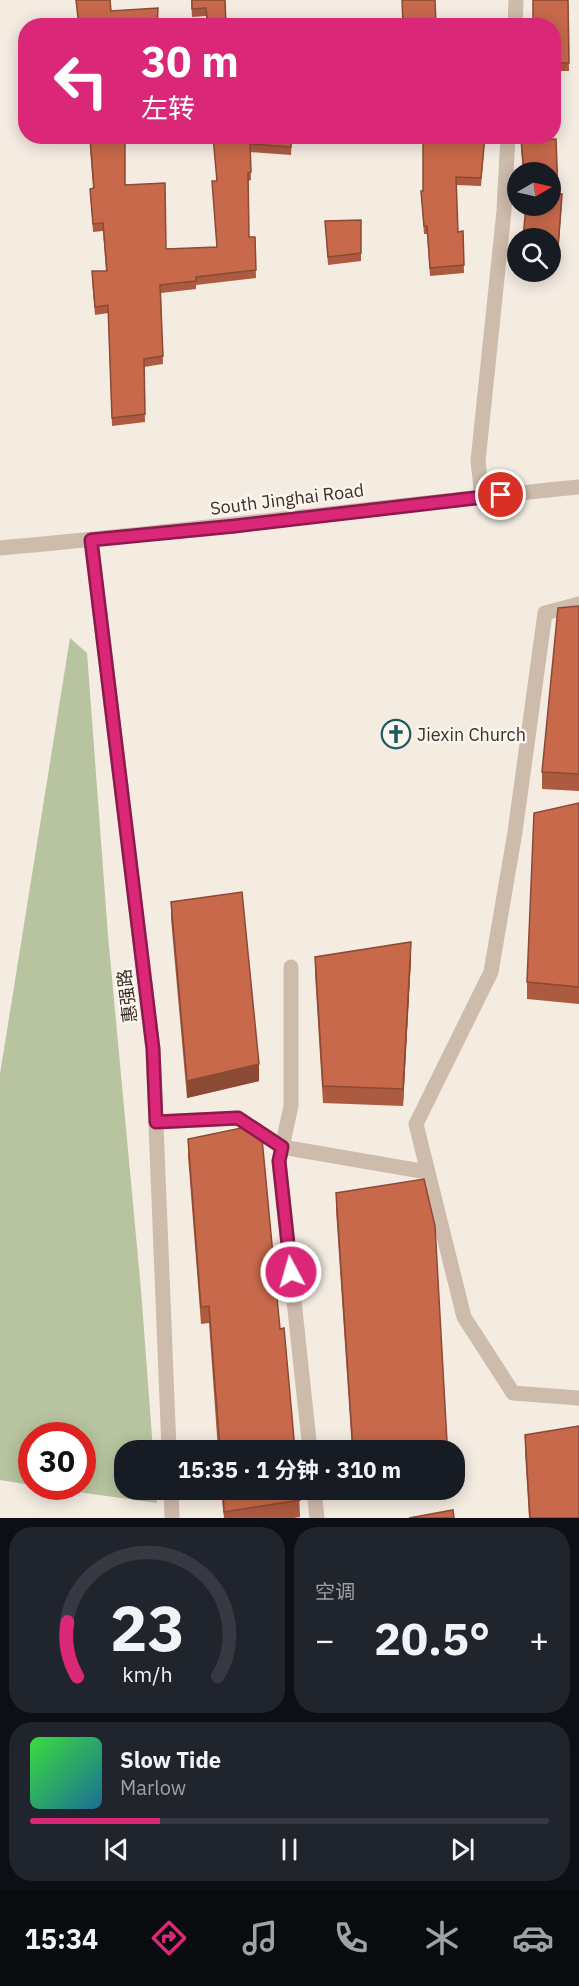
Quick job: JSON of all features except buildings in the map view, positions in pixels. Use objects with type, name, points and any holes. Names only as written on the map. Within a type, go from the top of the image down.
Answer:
[{"type":"street","points":[[515,18],[516,0]]},
{"type":"street","points":[[482,497],[478,461],[504,211],[508,144]]},
{"type":"street","name":"South Jinghai Road","points":[[6,547],[235,526],[579,487]]},
{"type":"street","name":"惠强路","points":[[91,540],[153,1049],[170,1440]]},
{"type":"street","points":[[579,604],[545,612],[515,832],[491,972],[416,1124],[464,1317],[513,1393],[579,1398]]},
{"type":"street","points":[[291,967],[291,1106],[279,1161],[309,1440]]},
{"type":"street","points":[[156,1122],[238,1118],[282,1147],[427,1172]]},
{"type":"street","points":[[171,1500],[172,1518]]},
{"type":"street","points":[[315,1500],[317,1518]]},
{"type":"green space","points":[[70,638],[87,653],[108,935],[141,1290],[152,1440],[114,1440],[114,1497],[96,1495],[96,1422],[18,1422],[18,1483],[0,1480],[0,1074]]},
{"type":"green space","points":[[135,1500],[157,1500],[157,1503]]},
{"type":"place","name":"Jiexin Church","points":[[396,734]]},
{"type":"route","points":[[291,1272],[279,1161],[282,1147],[238,1118],[156,1122],[153,1049],[91,540],[501,495]]}]
